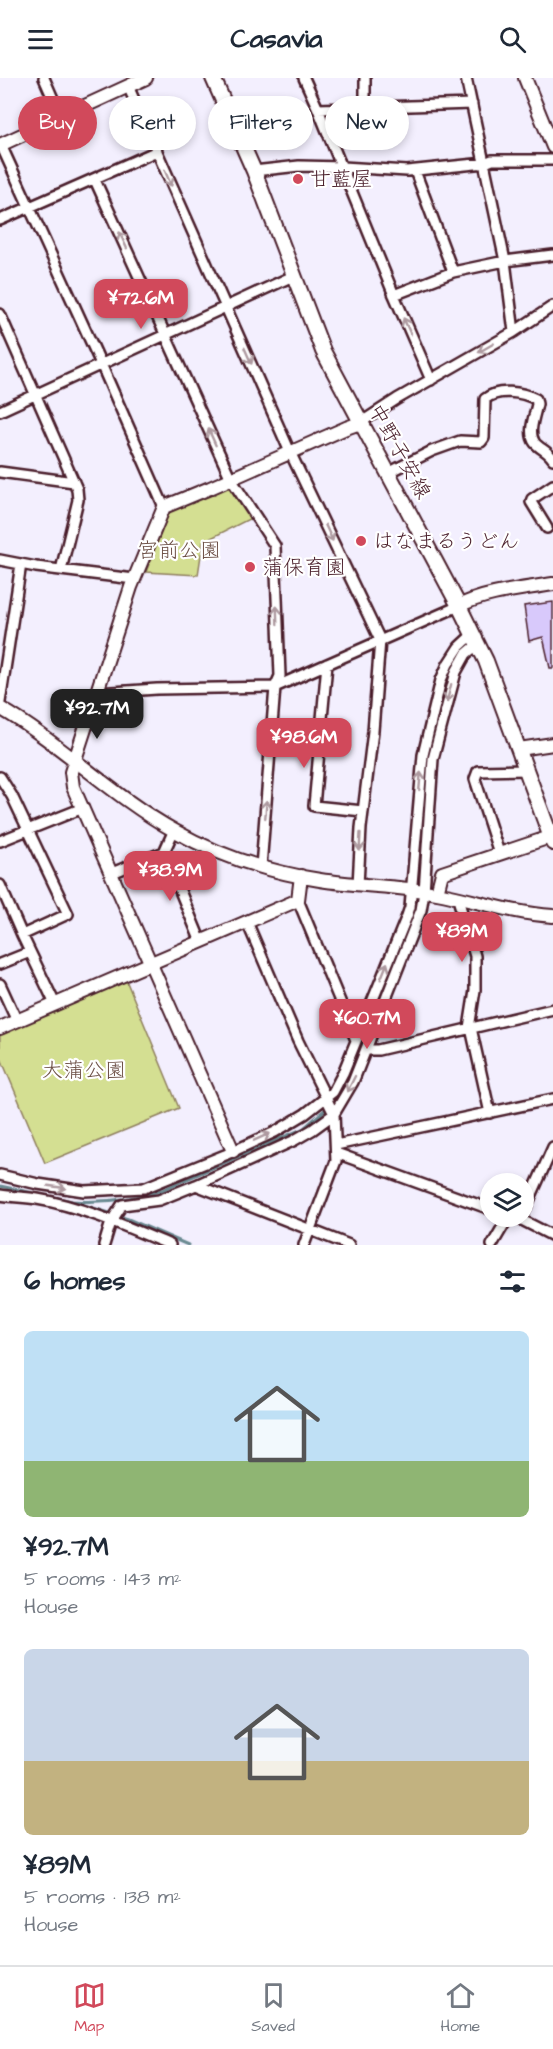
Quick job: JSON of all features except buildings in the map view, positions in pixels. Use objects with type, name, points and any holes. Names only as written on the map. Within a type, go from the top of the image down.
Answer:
[{"type":"main road","name":"中野子安線","points":[[213,78],[254,171],[322,351],[476,639],[552,839]]},
{"type":"street","points":[[44,78],[52,96]]},
{"type":"street","points":[[97,100],[146,78]]},
{"type":"street","points":[[304,78],[431,380]]},
{"type":"street","points":[[365,78],[365,96]]},
{"type":"street","points":[[466,78],[505,261],[514,332]]},
{"type":"street","points":[[525,78],[553,147]]},
{"type":"street","points":[[128,86],[290,452],[380,640],[358,885]]},
{"type":"street","points":[[409,106],[472,104]]},
{"type":"street","points":[[318,109],[325,109]]},
{"type":"street","points":[[18,137],[1,145],[164,507]]},
{"type":"street","points":[[0,220],[157,152]]},
{"type":"street","points":[[254,171],[299,166],[415,171],[485,163],[492,160],[553,160]]},
{"type":"street","points":[[415,171],[453,272]]},
{"type":"street","points":[[95,180],[231,479],[275,546],[280,676],[275,687],[261,867]]},
{"type":"street","points":[[394,295],[453,272],[505,261],[553,255]]},
{"type":"street","points":[[0,411],[293,276]]},
{"type":"street","points":[[233,1151],[73,787],[70,772],[134,579],[164,507],[360,423],[514,332],[553,306]]},
{"type":"street","points":[[0,314],[74,482],[78,500],[61,570]]},
{"type":"street","points":[[388,473],[432,451],[460,441],[481,442],[484,438],[485,399],[490,395],[510,393],[536,399],[531,435],[536,444],[549,452],[553,459]]},
{"type":"street","points":[[0,472],[74,482]]},
{"type":"street","points":[[547,528],[531,502],[553,485]]},
{"type":"street","points":[[0,561],[134,579]]},
{"type":"street","points":[[0,702],[21,564]]},
{"type":"street","points":[[97,693],[157,689],[275,687],[466,602],[553,584]]},
{"type":"street","points":[[0,1175],[84,1191],[144,1188],[275,1132],[326,1100],[333,1092],[356,1040],[407,916],[423,755],[441,680],[459,647],[476,639]]},
{"type":"street","points":[[104,1245],[111,1221],[122,1205],[159,1200],[293,1141],[312,1130],[333,1113],[353,1082],[421,910],[433,759],[456,672],[476,639]]},
{"type":"street","points":[[327,664],[314,806],[363,811]]},
{"type":"street","points":[[0,708],[41,734],[174,830],[210,848],[261,867],[301,876],[358,885],[438,893],[525,914],[553,916]]},
{"type":"street","points":[[519,750],[553,744]]},
{"type":"street","points":[[499,853],[475,779],[478,771],[527,770]]},
{"type":"street","points":[[0,777],[28,829],[68,914],[22,936]]},
{"type":"street","points":[[0,840],[83,808]]},
{"type":"street","points":[[112,873],[164,852],[174,830]]},
{"type":"street","points":[[438,893],[442,873],[499,853],[552,839]]},
{"type":"street","points":[[164,852],[201,942]]},
{"type":"street","points":[[301,876],[298,900],[356,1040]]},
{"type":"street","points":[[0,885],[55,1004]]},
{"type":"street","points":[[458,899],[475,956],[475,990],[470,1028],[490,1113]]},
{"type":"street","points":[[0,1028],[298,900]]},
{"type":"street","points":[[247,922],[298,1041],[333,1113],[336,1161],[304,1245]]},
{"type":"street","points":[[0,964],[30,952]]},
{"type":"street","points":[[0,984],[17,1021]]},
{"type":"street","points":[[366,1050],[378,1050],[553,1009]]},
{"type":"street","points":[[336,1149],[385,1133],[553,1099]]},
{"type":"street","points":[[534,1183],[553,1147]]},
{"type":"street","points":[[336,1149],[480,1205]]},
{"type":"street","points":[[196,1185],[349,1245]]},
{"type":"street","points":[[0,1195],[39,1199],[81,1210],[122,1224],[170,1245]]},
{"type":"street","points":[[534,1225],[553,1236]]},
{"type":"street","points":[[492,1245],[508,1227]]},
{"type":"green space","name":"宮前公園","points":[[228,486],[251,518],[203,542],[198,575],[146,572],[169,511]]},
{"type":"green space","name":"大蒲公園","points":[[124,975],[179,1108],[45,1163],[0,1056],[0,1028]]},
{"type":"waterway","points":[[419,870],[429,757],[447,680],[461,655]]},
{"type":"waterway","points":[[332,1103],[349,1074],[415,912],[415,907]]},
{"type":"waterway","points":[[72,1201],[117,1200],[162,1190],[304,1128],[327,1108]]},
{"type":"waterway","points":[[0,1186],[72,1201]]},
{"type":"waterway","points":[[78,1203],[128,1219],[188,1245]]},
{"type":"place","name":"甘藍屋","points":[[298,179]]},
{"type":"place","name":"はなまるうどん","points":[[361,541]]},
{"type":"place","name":"蒲保育園","points":[[250,567]]}]
